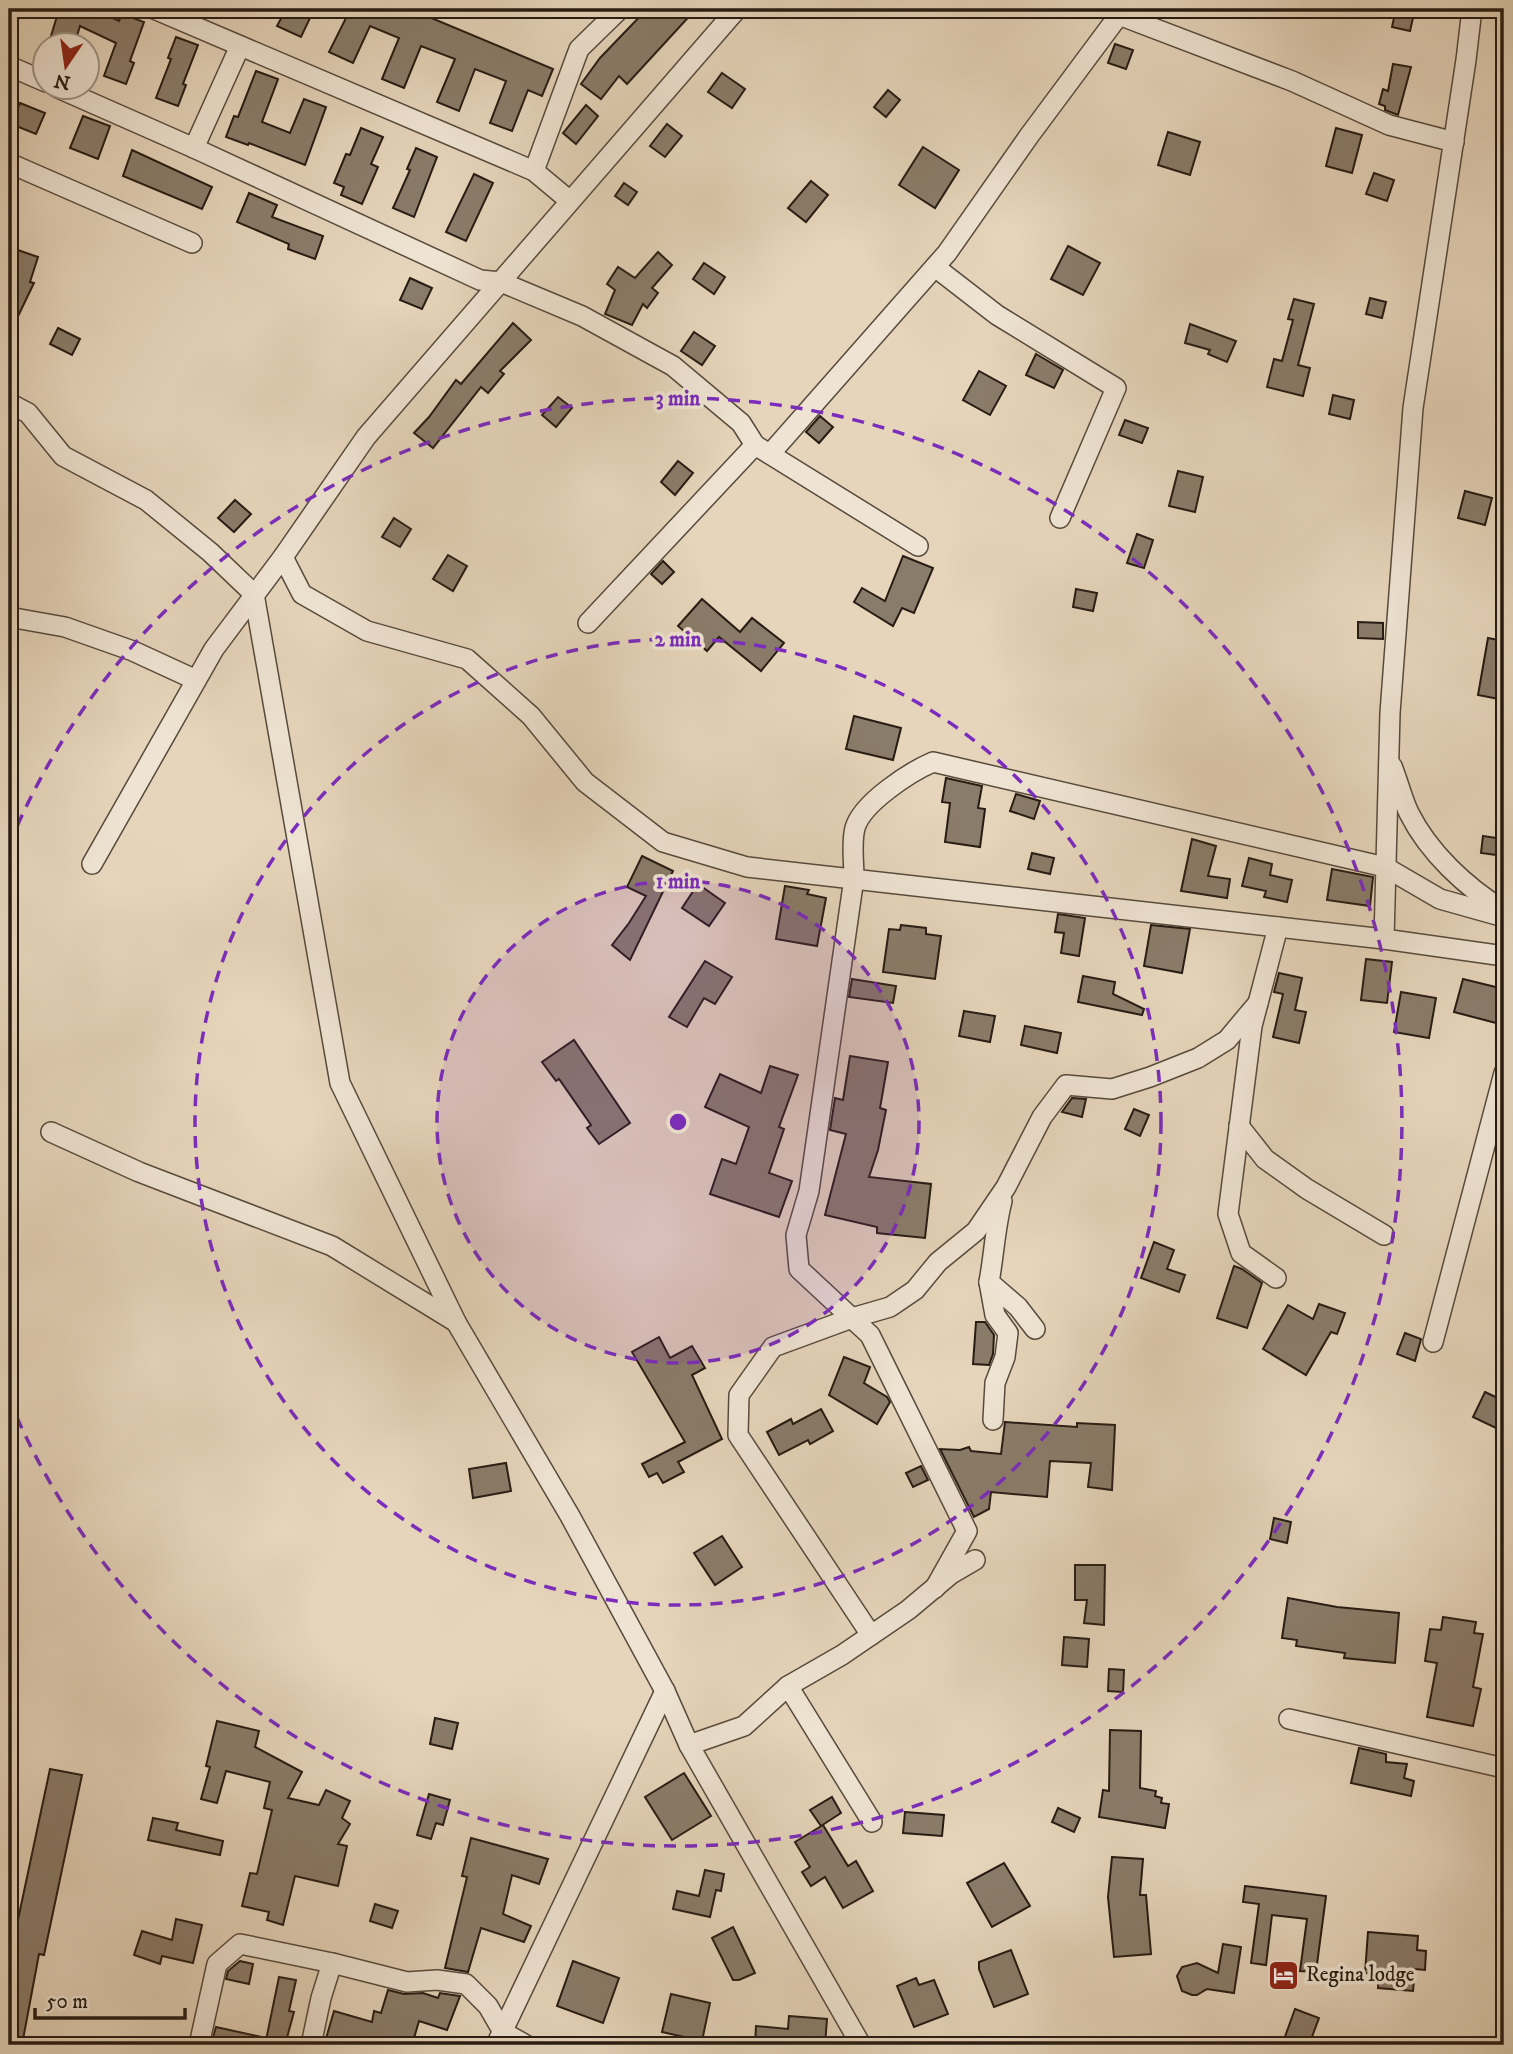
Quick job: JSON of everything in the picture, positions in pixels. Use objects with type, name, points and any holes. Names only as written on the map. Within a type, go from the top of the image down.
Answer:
[{"type":"street","points":[[154,9],[534,172],[570,201]]},
{"type":"street","points":[[534,172],[579,49],[620,9]]},
{"type":"street","points":[[92,864],[214,649],[283,557],[366,437],[737,9]]},
{"type":"street","points":[[1384,939],[1388,756],[1413,408],[1472,9]]},
{"type":"street","points":[[587,623],[762,450],[935,267],[1113,12],[1292,81],[1389,125],[1454,142]]},
{"type":"street","points":[[194,148],[240,46]]},
{"type":"street","points":[[9,66],[32,76]]},
{"type":"street","points":[[90,102],[480,280],[501,282],[582,316],[673,366],[741,423],[762,450],[918,546]]},
{"type":"street","points":[[9,163],[192,243]]},
{"type":"street","points":[[935,267],[997,315],[1116,387],[1060,518]]},
{"type":"street","points":[[9,403],[28,413],[63,456],[146,500],[210,552],[254,594],[340,1083],[456,1322],[570,1516],[665,1691],[689,1745],[861,2045]]},
{"type":"street","points":[[283,557],[302,594],[367,631],[467,659],[531,716],[585,782],[663,842],[747,867],[1384,939],[1504,956]]},
{"type":"street","points":[[9,617],[65,627],[133,651],[196,680]]},
{"type":"street","points":[[1388,756],[1409,813],[1433,852],[1487,900],[1504,911]]},
{"type":"street","points":[[935,1588],[967,1531],[870,1335],[799,1269],[796,1235],[809,1191],[854,878],[855,827],[874,801],[910,772],[933,762],[1385,867],[1440,899],[1504,916]]},
{"type":"street","points":[[1276,1278],[1241,1253],[1228,1214],[1252,1026],[1278,927]]},
{"type":"street","points":[[871,1635],[738,1435],[739,1395],[774,1347],[890,1307],[915,1290],[938,1262],[976,1231],[1006,1187],[1042,1117],[1066,1085],[1112,1089],[1186,1063],[1227,1040],[1258,1003]]},
{"type":"street","points":[[1433,1342],[1504,1073]]},
{"type":"street","points":[[1238,1126],[1265,1159],[1307,1189],[1384,1235]]},
{"type":"street","points":[[51,1132],[139,1172],[332,1246],[456,1322]]},
{"type":"street","points":[[993,1420],[995,1383],[1005,1357],[1008,1333],[995,1315],[989,1282],[995,1232],[1006,1187]]},
{"type":"street","points":[[989,1282],[1018,1307],[1035,1329]]},
{"type":"street","points":[[689,1745],[744,1726],[788,1686],[871,1635],[908,1610],[951,1574],[975,1560]]},
{"type":"street","points":[[788,1686],[872,1822]]},
{"type":"street","points":[[499,2039],[665,1691]]},
{"type":"street","points":[[1289,1719],[1504,1768]]},
{"type":"street","points":[[199,2045],[217,1964],[240,1944],[407,1982],[436,1980],[466,1984],[488,2006],[499,2039]]},
{"type":"street","points":[[311,2045],[332,1963]]},
{"type":"street","points":[[499,2039],[526,2045]]},
{"type":"building","points":[[41,9],[93,9],[119,21],[122,14],[144,22],[130,61],[134,63],[126,84],[104,76],[116,43],[102,36],[102,32],[93,32],[80,26],[78,32],[52,32],[57,16]]},
{"type":"building","points":[[286,9],[310,18],[301,37],[277,26]]},
{"type":"building","points":[[331,9],[410,9],[553,69],[542,96],[528,90],[512,131],[490,123],[506,81],[475,69],[459,111],[437,102],[455,59],[421,46],[404,88],[382,79],[399,38],[370,26],[353,63],[329,52],[347,16]]},
{"type":"building","points":[[647,9],[696,9],[627,84],[619,76],[601,99],[581,84],[600,58]]},
{"type":"building","points":[[1396,9],[1415,9],[1410,31],[1392,27]]},
{"type":"building","points":[[176,37],[198,45],[183,84],[186,85],[178,106],[156,98],[171,59],[168,58]]},
{"type":"building","points":[[1115,44],[1133,50],[1126,69],[1108,63]]},
{"type":"building","points":[[1393,64],[1411,67],[1398,115],[1385,110],[1385,106],[1379,104],[1383,89],[1388,91]]},
{"type":"building","points":[[256,71],[278,79],[262,122],[290,133],[304,99],[326,107],[305,165],[226,137],[234,116],[238,117]]},
{"type":"building","points":[[722,73],[745,89],[732,108],[708,92]]},
{"type":"building","points":[[888,90],[900,100],[886,117],[874,107]]},
{"type":"building","points":[[20,103],[45,113],[36,134],[11,124]]},
{"type":"building","points":[[586,105],[598,116],[576,144],[563,133]]},
{"type":"building","points":[[83,116],[110,126],[98,159],[70,148]]},
{"type":"building","points":[[667,124],[682,136],[665,157],[650,146]]},
{"type":"building","points":[[361,128],[383,137],[371,164],[378,167],[362,204],[341,195],[344,187],[334,183]]},
{"type":"building","points":[[1336,128],[1362,135],[1352,173],[1326,166]]},
{"type":"building","points":[[1168,132],[1200,142],[1190,175],[1158,165]]},
{"type":"building","points":[[923,147],[959,170],[935,208],[899,185]]},
{"type":"building","points":[[416,148],[437,157],[414,217],[393,208],[410,170],[407,169]]},
{"type":"building","points":[[132,150],[212,187],[202,209],[123,176]]},
{"type":"building","points":[[1374,173],[1394,180],[1387,201],[1366,194]]},
{"type":"building","points":[[474,174],[493,183],[466,241],[446,232]]},
{"type":"building","points":[[811,181],[828,195],[806,222],[788,208]]},
{"type":"building","points":[[624,183],[637,192],[628,205],[615,196]]},
{"type":"building","points":[[249,193],[277,205],[272,217],[323,236],[315,259],[288,249],[289,244],[237,222]]},
{"type":"building","points":[[1068,246],[1100,263],[1083,295],[1051,279]]},
{"type":"building","points":[[9,247],[38,257],[30,282],[34,283],[9,335]]},
{"type":"building","points":[[658,252],[672,265],[652,288],[658,293],[647,308],[643,304],[632,325],[605,314],[615,290],[607,284],[618,267],[635,278]]},
{"type":"building","points":[[704,263],[725,277],[714,294],[693,279]]},
{"type":"building","points":[[410,278],[432,288],[422,309],[400,300]]},
{"type":"building","points":[[1370,298],[1386,302],[1382,318],[1366,314]]},
{"type":"building","points":[[1294,299],[1314,304],[1298,365],[1310,368],[1303,396],[1267,387],[1274,359],[1282,361],[1293,320],[1288,319]]},
{"type":"building","points":[[513,323],[531,340],[500,371],[504,374],[488,393],[481,387],[433,448],[414,433],[456,380],[461,384]]},
{"type":"building","points":[[1190,324],[1236,341],[1227,362],[1208,354],[1210,350],[1185,343]]},
{"type":"building","points":[[58,328],[80,339],[72,355],[50,344]]},
{"type":"building","points":[[694,332],[715,346],[702,365],[681,351]]},
{"type":"building","points":[[1036,354],[1063,370],[1054,388],[1026,375]]},
{"type":"building","points":[[979,371],[1006,386],[990,415],[963,400]]},
{"type":"building","points":[[1333,395],[1354,400],[1350,419],[1329,414]]},
{"type":"building","points":[[558,397],[572,408],[556,427],[542,415]]},
{"type":"building","points":[[820,416],[833,427],[819,443],[806,432]]},
{"type":"building","points":[[1125,420],[1148,428],[1142,443],[1119,435]]},
{"type":"building","points":[[678,461],[693,473],[675,495],[661,482]]},
{"type":"building","points":[[1178,471],[1203,477],[1195,512],[1169,506]]},
{"type":"building","points":[[1465,491],[1492,498],[1485,525],[1458,518]]},
{"type":"building","points":[[235,500],[251,514],[234,532],[218,518]]},
{"type":"building","points":[[394,518],[411,529],[400,547],[382,537]]},
{"type":"building","points":[[1137,534],[1153,540],[1144,568],[1127,563]]},
{"type":"building","points":[[448,555],[467,566],[453,591],[433,579]]},
{"type":"building","points":[[903,556],[933,568],[914,613],[902,608],[893,626],[854,602],[862,588],[885,601]]},
{"type":"building","points":[[663,561],[674,572],[662,584],[651,574]]},
{"type":"building","points":[[1076,589],[1097,593],[1093,611],[1073,607]]},
{"type":"building","points":[[702,599],[740,632],[752,618],[784,643],[761,671],[719,637],[707,651],[678,626]]},
{"type":"building","points":[[1358,622],[1383,623],[1383,639],[1358,638]]},
{"type":"building","points":[[1488,638],[1504,641],[1504,700],[1478,695]]},
{"type":"building","points":[[854,716],[901,728],[893,760],[846,749]]},
{"type":"building","points":[[946,778],[982,786],[978,808],[985,809],[980,847],[945,842],[950,803],[942,802]]},
{"type":"building","points":[[1016,794],[1040,801],[1034,819],[1010,811]]},
{"type":"building","points":[[1483,836],[1504,839],[1504,856],[1481,853]]},
{"type":"building","points":[[1192,839],[1216,846],[1208,876],[1230,879],[1227,898],[1181,891]]},
{"type":"building","points":[[1032,853],[1054,858],[1050,874],[1028,869]]},
{"type":"building","points":[[642,856],[673,871],[630,960],[612,945],[646,896],[627,887]]},
{"type":"building","points":[[1249,858],[1272,864],[1270,875],[1292,880],[1287,902],[1264,897],[1266,891],[1242,886]]},
{"type":"building","points":[[1332,869],[1373,877],[1370,906],[1327,900]]},
{"type":"building","points":[[698,884],[725,903],[709,926],[682,908]]},
{"type":"building","points":[[785,886],[809,890],[807,894],[826,898],[817,946],[776,939]]},
{"type":"building","points":[[1058,914],[1085,918],[1079,956],[1061,953],[1064,933],[1055,932]]},
{"type":"building","points":[[901,925],[926,928],[926,934],[941,936],[935,979],[883,972],[889,929],[900,930]]},
{"type":"building","points":[[1151,925],[1190,929],[1182,973],[1144,966]]},
{"type":"building","points":[[1366,959],[1392,962],[1387,1003],[1361,1000]]},
{"type":"building","points":[[705,961],[732,977],[715,1004],[704,998],[687,1027],[669,1017]]},
{"type":"building","points":[[1279,973],[1302,978],[1295,1010],[1306,1012],[1299,1043],[1273,1037],[1283,994],[1274,992]]},
{"type":"building","points":[[1083,976],[1115,982],[1113,994],[1144,1009],[1142,1015],[1078,1002]]},
{"type":"building","points":[[852,979],[896,986],[893,1003],[849,997]]},
{"type":"building","points":[[1463,979],[1504,989],[1496,1023],[1454,1012]]},
{"type":"building","points":[[1401,992],[1436,998],[1429,1038],[1394,1032]]},
{"type":"building","points":[[964,1011],[995,1016],[990,1042],[959,1036]]},
{"type":"building","points":[[1025,1026],[1061,1033],[1057,1053],[1021,1045]]},
{"type":"building","points":[[574,1040],[630,1123],[599,1144],[587,1128],[591,1125],[559,1079],[556,1081],[542,1062]]},
{"type":"building","points":[[850,1056],[888,1062],[880,1108],[886,1110],[869,1177],[931,1184],[925,1238],[877,1233],[877,1227],[825,1215],[846,1134],[830,1130],[835,1098],[843,1100]]},
{"type":"building","points":[[770,1066],[798,1075],[779,1127],[784,1129],[769,1173],[792,1181],[779,1217],[710,1194],[722,1159],[736,1164],[749,1127],[705,1107],[720,1074],[761,1093]]},
{"type":"building","points":[[1072,1098],[1086,1099],[1082,1117],[1062,1112]]},
{"type":"building","points":[[1134,1109],[1149,1115],[1140,1136],[1125,1129]]},
{"type":"building","points":[[1154,1242],[1174,1250],[1167,1269],[1185,1275],[1179,1292],[1141,1278]]},
{"type":"building","points":[[1234,1266],[1262,1283],[1247,1328],[1217,1318]]},
{"type":"building","points":[[1319,1304],[1345,1313],[1337,1334],[1331,1332],[1306,1375],[1263,1349],[1288,1305],[1313,1319]]},
{"type":"building","points":[[976,1322],[985,1322],[994,1335],[993,1354],[989,1365],[973,1364]]},
{"type":"building","points":[[1405,1333],[1421,1339],[1415,1361],[1397,1354]]},
{"type":"building","points":[[659,1337],[670,1358],[692,1346],[705,1368],[692,1375],[722,1439],[678,1462],[684,1472],[663,1483],[657,1473],[649,1477],[642,1464],[685,1442],[632,1352]]},
{"type":"building","points":[[844,1357],[870,1367],[864,1383],[887,1397],[890,1402],[877,1424],[829,1395]]},
{"type":"building","points":[[1485,1392],[1504,1401],[1504,1416],[1498,1429],[1473,1417]]},
{"type":"building","points":[[821,1409],[833,1431],[810,1444],[808,1440],[779,1455],[767,1432],[791,1419],[793,1424]]},
{"type":"building","points":[[1005,1422],[1077,1427],[1077,1423],[1115,1425],[1112,1490],[1088,1487],[1091,1463],[1050,1461],[1047,1497],[991,1492],[989,1509],[974,1517],[940,1449],[960,1450],[969,1447],[971,1451],[1001,1454]]},
{"type":"building","points":[[506,1463],[511,1491],[473,1498],[469,1469]]},
{"type":"building","points":[[921,1466],[928,1480],[913,1487],[906,1473]]},
{"type":"building","points":[[1274,1518],[1291,1522],[1287,1543],[1270,1539]]},
{"type":"building","points":[[722,1536],[742,1567],[715,1585],[694,1553]]},
{"type":"building","points":[[1075,1565],[1105,1565],[1104,1625],[1084,1623],[1087,1600],[1075,1600]]},
{"type":"building","points":[[1288,1598],[1337,1607],[1399,1613],[1395,1663],[1344,1658],[1345,1653],[1296,1646],[1297,1640],[1282,1638]]},
{"type":"building","points":[[1443,1617],[1476,1622],[1474,1633],[1483,1634],[1473,1687],[1481,1689],[1473,1726],[1427,1717],[1437,1663],[1425,1661],[1430,1629],[1441,1630]]},
{"type":"building","points":[[1064,1637],[1089,1639],[1087,1667],[1062,1665]]},
{"type":"building","points":[[1109,1669],[1124,1670],[1123,1692],[1108,1691]]},
{"type":"building","points":[[435,1718],[458,1723],[452,1749],[430,1744]]},
{"type":"building","points":[[217,1721],[259,1731],[255,1747],[302,1772],[288,1798],[319,1805],[326,1790],[350,1801],[342,1818],[350,1824],[338,1844],[347,1846],[338,1886],[295,1876],[283,1925],[267,1920],[269,1912],[242,1906],[250,1873],[257,1874],[272,1810],[264,1808],[270,1782],[226,1771],[217,1803],[201,1799],[210,1767],[206,1766]]},
{"type":"building","points":[[1110,1730],[1141,1731],[1140,1788],[1156,1791],[1155,1796],[1162,1798],[1161,1803],[1169,1804],[1165,1828],[1099,1817],[1103,1790],[1109,1791]]},
{"type":"building","points":[[1359,1748],[1386,1754],[1386,1762],[1407,1764],[1404,1778],[1414,1781],[1411,1796],[1351,1783]]},
{"type":"building","points":[[50,1769],[82,1775],[44,1955],[39,1954],[22,2045],[9,2045],[9,1962]]},
{"type":"building","points":[[684,1773],[711,1816],[672,1840],[645,1797]]},
{"type":"building","points":[[429,1794],[450,1800],[443,1825],[436,1823],[431,1839],[417,1835]]},
{"type":"building","points":[[832,1797],[841,1813],[821,1826],[810,1810]]},
{"type":"building","points":[[1058,1808],[1080,1818],[1074,1832],[1052,1822]]},
{"type":"building","points":[[905,1812],[944,1815],[942,1836],[903,1833]]},
{"type":"building","points":[[153,1818],[178,1823],[176,1830],[223,1841],[220,1855],[148,1840]]},
{"type":"building","points":[[823,1825],[848,1866],[856,1861],[873,1891],[843,1908],[825,1877],[811,1886],[802,1872],[810,1867],[795,1842]]},
{"type":"building","points":[[471,1838],[548,1859],[539,1884],[512,1875],[503,1914],[531,1926],[524,1942],[481,1928],[468,1972],[445,1968],[467,1877],[462,1876]]},
{"type":"building","points":[[1112,1857],[1143,1859],[1140,1895],[1146,1895],[1151,1954],[1114,1957],[1108,1897]]},
{"type":"building","points":[[1004,1863],[1030,1906],[992,1927],[967,1883]]},
{"type":"building","points":[[705,1870],[724,1874],[721,1891],[716,1890],[710,1917],[673,1909],[677,1891],[699,1896]]},
{"type":"building","points":[[1245,1886],[1326,1896],[1316,1972],[1300,1971],[1307,1919],[1272,1915],[1266,1965],[1251,1963],[1259,1904],[1243,1902]]},
{"type":"building","points":[[375,1904],[398,1911],[392,1928],[370,1921]]},
{"type":"building","points":[[176,1919],[202,1925],[193,1963],[162,1956],[160,1964],[134,1955],[142,1931],[172,1940]]},
{"type":"building","points":[[733,1927],[755,1973],[739,1980],[733,1980],[712,1938]]},
{"type":"building","points":[[1368,1932],[1418,1936],[1417,1950],[1426,1951],[1425,1970],[1415,1969],[1413,1991],[1378,1988],[1379,1974],[1365,1973]]},
{"type":"building","points":[[1223,1944],[1241,1947],[1234,1993],[1207,1989],[1192,1995],[1182,1991],[1177,1976],[1182,1967],[1197,1963],[1218,1973]]},
{"type":"building","points":[[1011,1950],[1028,1994],[994,2007],[979,1969],[979,1962]]},
{"type":"building","points":[[240,1961],[253,1964],[249,1984],[226,1979],[228,1971]]},
{"type":"building","points":[[573,1961],[619,1978],[603,2023],[557,2006]]},
{"type":"building","points":[[279,1977],[296,1980],[289,2011],[294,2012],[285,2045],[265,2045]]},
{"type":"building","points":[[916,1978],[919,1985],[934,1980],[948,2014],[914,2027],[897,1986]]},
{"type":"building","points":[[388,1990],[404,1994],[423,1993],[438,1998],[440,1993],[460,1996],[447,2030],[419,2021],[412,2045],[337,2045],[325,2042],[334,2011],[372,2022],[374,2011],[381,2013]]},
{"type":"building","points":[[671,1994],[710,2003],[702,2041],[662,2032]]},
{"type":"building","points":[[1295,2009],[1319,2018],[1309,2045],[1282,2045]]},
{"type":"building","points":[[789,2016],[827,2019],[825,2045],[755,2045],[756,2026],[788,2029]]},
{"type":"building","points":[[216,2027],[266,2038],[264,2045],[230,2045],[212,2041]]},
{"type":"place","name":"Regina lodge","points":[[1283,1975]]}]
